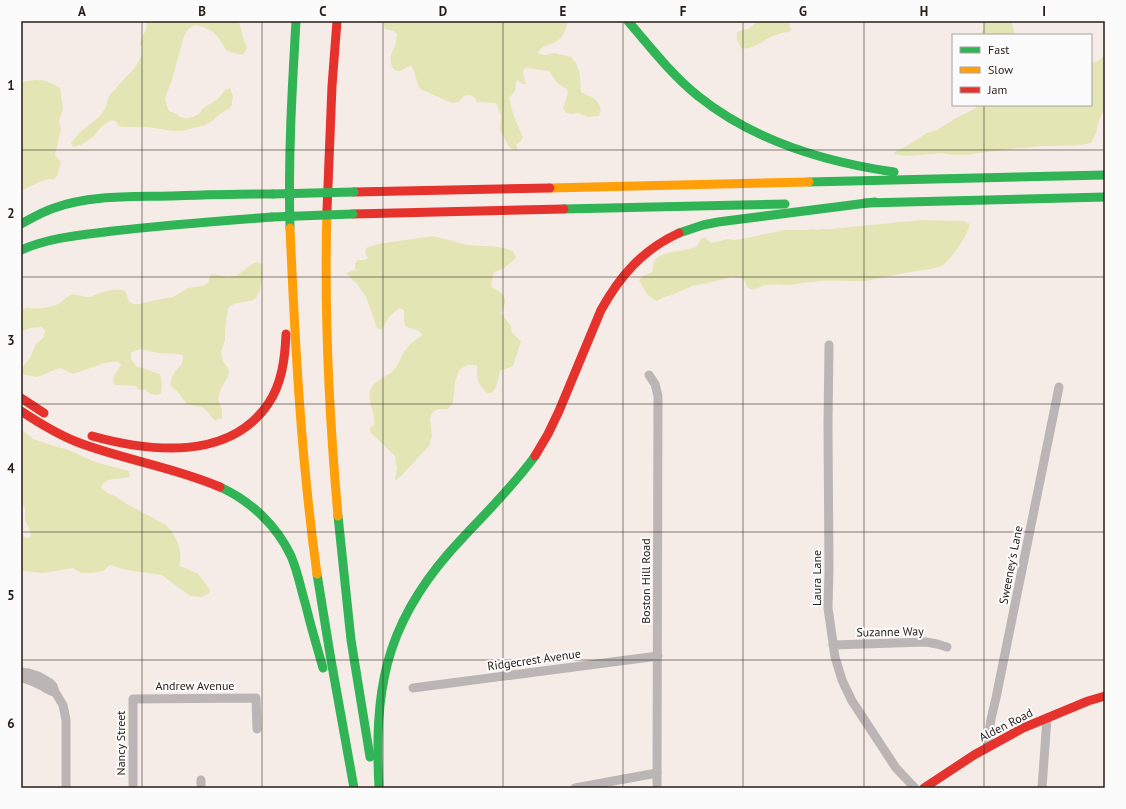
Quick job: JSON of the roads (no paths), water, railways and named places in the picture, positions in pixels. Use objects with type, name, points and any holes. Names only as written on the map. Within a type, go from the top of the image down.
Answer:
[{"type":"main road","points":[[296,21],[290,149],[291,239],[297,378],[308,500],[324,616],[354,788]]},
{"type":"main road","points":[[337,21],[328,163],[326,223],[326,327],[330,421],[339,537],[351,638],[363,719],[376,788]]},
{"type":"main road","points":[[628,21],[673,72],[699,97],[724,115],[756,132],[795,149],[841,163],[877,170],[947,179]]},
{"type":"main road","points":[[21,224],[53,208],[70,203],[92,199],[122,197],[1105,176]]},
{"type":"main road","points":[[21,250],[38,243],[65,237],[166,225],[272,217],[1105,197]]},
{"type":"main road","points":[[379,788],[378,725],[381,689],[389,655],[402,621],[418,592],[436,567],[515,481],[540,448],[561,408],[607,297],[622,276],[638,259],[658,244],[679,233],[703,225],[768,215],[875,202]]},
{"type":"main road","points":[[82,432],[109,441],[134,446],[178,448],[206,444],[226,439],[252,423],[263,412],[268,404],[280,380],[282,372],[286,342],[291,239]]},
{"type":"main road","points":[[21,398],[54,419]]},
{"type":"main road","points":[[21,411],[56,432],[84,444],[191,476],[218,486],[243,500],[265,519],[291,558],[299,581],[347,750]]},
{"type":"main road","name":"Alden Road","points":[[924,788],[974,755],[1024,728],[1088,701],[1105,696]]},
{"type":"street","name":"Laura Lane","points":[[829,344],[828,608],[835,657],[842,680],[852,701],[896,768],[915,788]]},
{"type":"street","name":"Boston Hill Road","points":[[650,375],[655,384],[658,396],[657,788]]},
{"type":"street","name":"Sweeney's Lane","points":[[987,748],[991,718],[1059,387]]},
{"type":"street","name":"Suzanne Way","points":[[833,645],[926,642],[947,647]]},
{"type":"street","name":"Ridgecrest Avenue","points":[[413,688],[658,656]]},
{"type":"street","points":[[21,672],[34,674],[46,680],[53,686],[55,692],[61,700],[65,714],[66,788]]},
{"type":"street","points":[[21,678],[43,686],[50,692],[55,692]]},
{"type":"street","name":"Andrew Avenue","points":[[133,699],[256,698],[257,729]]},
{"type":"street","name":"Nancy Street","points":[[133,699],[133,788]]},
{"type":"street","points":[[1042,788],[1047,718]]},
{"type":"street","points":[[575,788],[657,773]]}]
